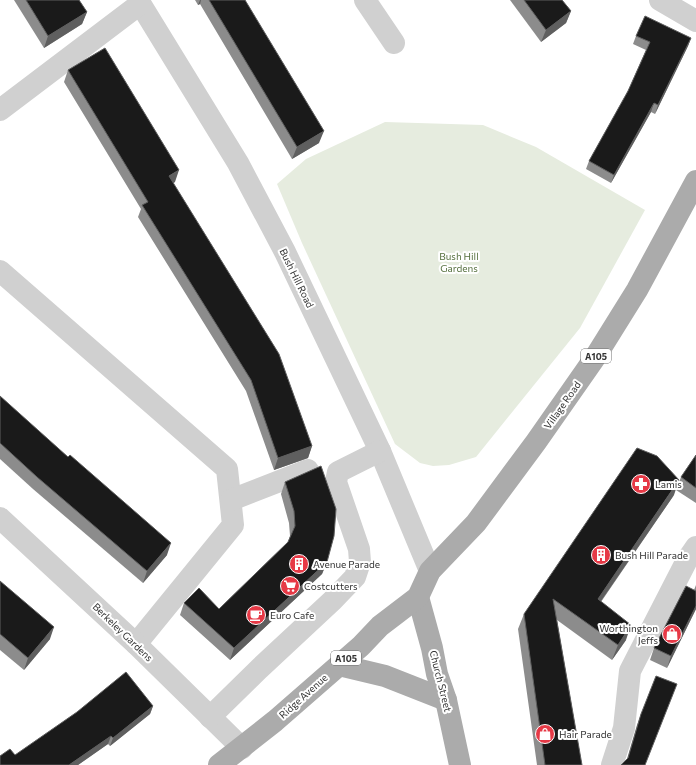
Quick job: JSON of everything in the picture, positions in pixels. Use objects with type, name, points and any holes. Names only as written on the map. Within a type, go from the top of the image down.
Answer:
[{"type":"main road","name":"Village Road","points":[[430,571],[476,523],[536,442],[594,359],[637,290],[696,181]]},
{"type":"main road","name":"Ridge Avenue","points":[[219,765],[242,748],[339,665],[380,626],[418,597],[430,571]]},
{"type":"main road","name":"Church Street","points":[[418,597],[432,648],[437,674],[446,700],[460,765]]},
{"type":"main road","points":[[339,665],[385,676],[446,700]]},
{"type":"street","points":[[365,0],[394,43]]},
{"type":"street","points":[[660,0],[696,21]]},
{"type":"street","points":[[0,110],[139,2]]},
{"type":"street","name":"Bush Hill Road","points":[[139,2],[238,163],[292,266],[380,451],[430,571]]},
{"type":"street","points":[[0,270],[227,469],[234,525],[136,644]]},
{"type":"street","points":[[210,717],[333,600],[355,577],[360,562],[359,549],[336,482],[338,472],[380,451]]},
{"type":"street","points":[[231,500],[308,470]]},
{"type":"street","name":"Berkeley Gardens","points":[[0,518],[136,644],[242,748]]},
{"type":"street","points":[[612,765],[624,728],[630,671],[687,560],[696,548]]},
{"type":"green space","name":"Bush Hill Gardens","points":[[385,122],[483,125],[536,147],[645,210],[580,328],[476,457],[449,465],[433,466],[420,463],[395,444],[302,243],[277,184],[306,159]]},
{"type":"building","points":[[26,0],[79,0],[87,12],[48,36]]},
{"type":"building","points":[[209,0],[245,0],[324,131],[297,147]]},
{"type":"building","points":[[524,0],[562,0],[571,11],[546,30]]},
{"type":"building","points":[[645,16],[691,38],[658,105],[654,103],[614,175],[589,161],[628,91],[650,42],[636,36]]},
{"type":"building","points":[[105,48],[179,170],[169,176],[279,354],[312,446],[278,458],[251,380],[142,205],[148,202],[68,70]]},
{"type":"building","points":[[0,396],[68,457],[70,455],[171,543],[147,571],[37,477],[0,443]]},
{"type":"building","name":"Bush Hill Parade","points":[[637,448],[657,456],[679,480],[598,599],[631,625],[618,645],[553,599],[582,765],[545,765],[524,614]]},
{"type":"building","points":[[696,455],[696,488],[681,477]]},
{"type":"building","name":"Avenue Parade","points":[[321,466],[336,509],[334,536],[327,562],[234,648],[184,603],[199,588],[219,609],[288,542],[295,526],[294,511],[285,482]]},
{"type":"building","points":[[0,581],[54,627],[28,658],[0,634]]},
{"type":"building","name":"Worthington Jeffs","points":[[686,586],[696,591],[696,606],[671,656],[654,648]]},
{"type":"building","points":[[126,672],[153,706],[113,738],[111,736],[69,765],[0,765],[0,756],[10,749],[15,755],[77,712]]},
{"type":"building","points":[[656,676],[677,684],[645,765],[621,765],[628,758],[641,714]]},
{"type":"place","name":"Lamis","points":[[641,484]]},
{"type":"place","name":"Bush Hill Parade","points":[[601,555]]},
{"type":"place","name":"Avenue Parade","points":[[299,564]]},
{"type":"place","name":"Costcutters","points":[[290,586]]},
{"type":"place","name":"Euro Cafe","points":[[256,615]]},
{"type":"place","name":"Worthington Jeffs","points":[[672,634]]},
{"type":"place","name":"Hair Parade","points":[[545,734]]}]
